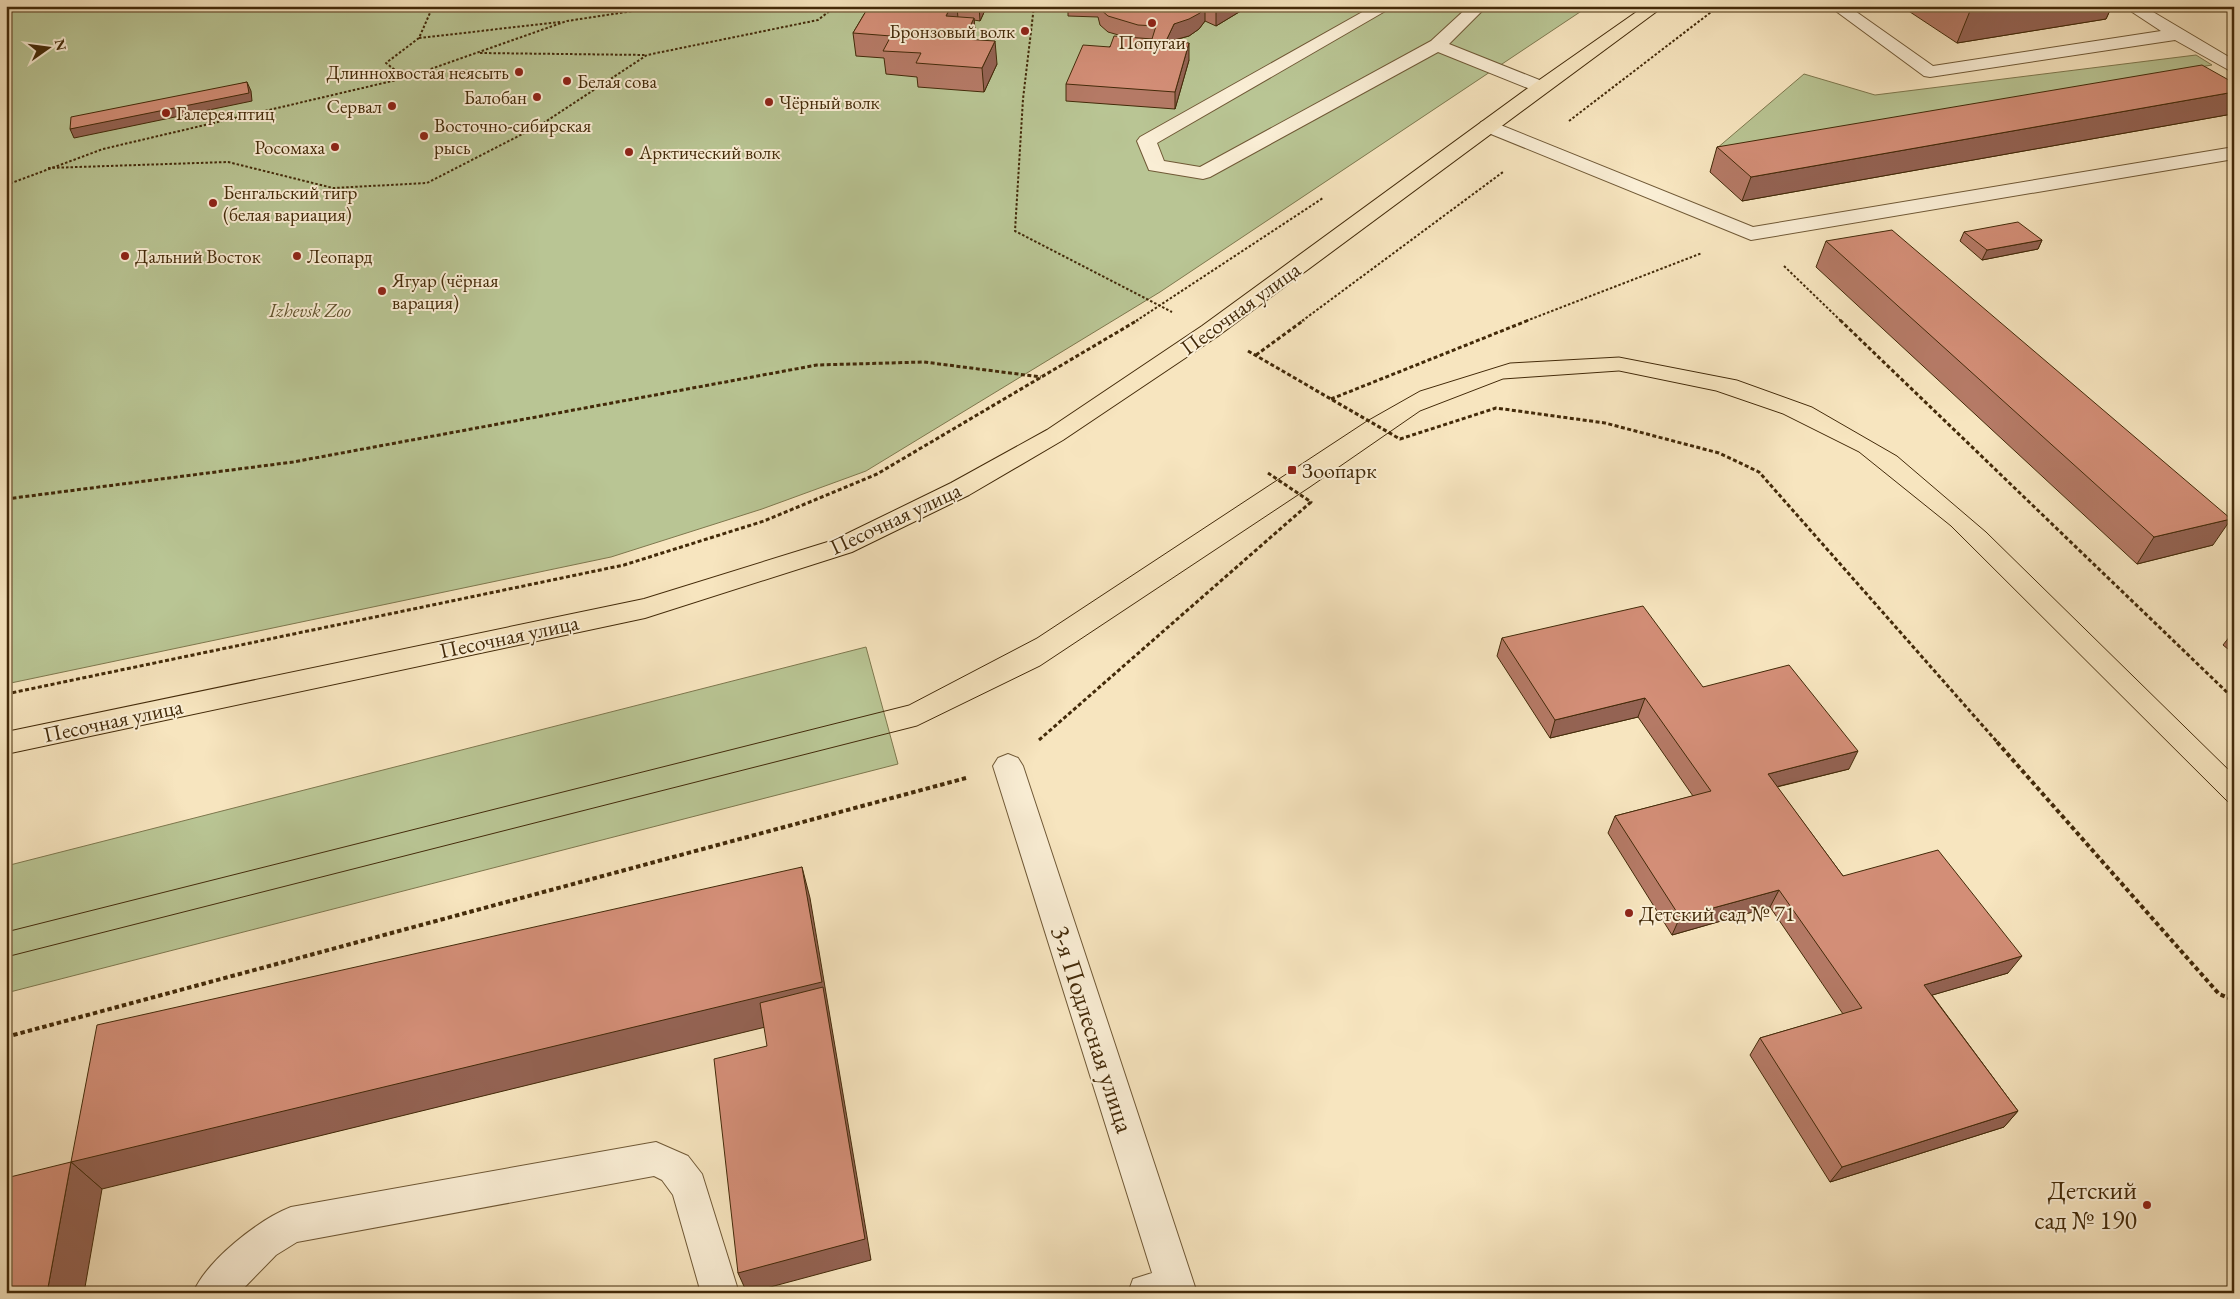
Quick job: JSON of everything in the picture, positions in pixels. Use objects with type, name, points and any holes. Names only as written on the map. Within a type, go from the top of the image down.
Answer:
[{"type":"main road","name":"Песочная улица","points":[[6,743],[645,608],[843,546],[960,489],[1055,435],[1210,331],[1488,126],[1656,6]]},
{"type":"street","points":[[1386,6],[1147,141],[1156,166],[1203,173],[1437,45],[1479,6]]},
{"type":"street","points":[[1837,6],[1930,72],[2178,34]]},
{"type":"street","points":[[2131,6],[2234,68]]},
{"type":"street","points":[[1437,45],[1541,88]]},
{"type":"street","points":[[1488,126],[1751,234],[2234,153]]},
{"type":"street","name":"3-я Подлесная улица","points":[[1008,766],[1167,1290]]},
{"type":"street","points":[[212,1293],[263,1242],[291,1225],[656,1159],[675,1168],[689,1186],[720,1293]]},
{"type":"path","points":[[420,38],[433,6]]},
{"type":"path","points":[[405,78],[386,63],[420,38],[567,21],[666,6]]},
{"type":"path","points":[[476,53],[647,55],[818,20],[836,6]]},
{"type":"path","points":[[1034,6],[1023,99],[1015,232],[1256,355],[1400,439],[1496,408],[1605,423],[1719,453],[1759,472],[2220,994],[2234,1000]]},
{"type":"path","points":[[1256,355],[1537,146],[1719,6]]},
{"type":"path","points":[[6,185],[103,149],[405,78],[567,21]]},
{"type":"path","points":[[48,168],[228,162],[334,188],[427,183],[542,124],[647,55]]},
{"type":"path","points":[[1331,399],[1751,234],[2234,699]]},
{"type":"path","points":[[6,694],[624,564],[764,521],[877,474],[1161,306]]},
{"type":"path","points":[[6,499],[292,462],[817,365],[924,362],[1041,377]]},
{"type":"path","points":[[6,1037],[1008,766],[1311,502],[1268,473]]},
{"type":"green space","name":"Izhevsk Zoo","points":[[6,6],[1589,6],[1160,292],[866,471],[762,509],[611,557],[6,684]]},
{"type":"green space","points":[[2196,55],[2212,65],[1716,149],[1804,74],[1875,95]]},
{"type":"green space","points":[[866,647],[898,764],[6,993],[6,866]]},
{"type":"building","points":[[869,6],[951,6],[946,16],[974,18],[964,39],[995,41],[982,68],[916,63],[921,53],[883,51],[891,36],[853,33]]},
{"type":"building","points":[[1099,6],[1205,6],[1200,13],[1174,24],[1166,41],[1189,43],[1175,92],[1066,84],[1083,45],[1110,47],[1114,36],[1152,39],[1156,26],[1138,25],[1108,16]]},
{"type":"building","points":[[1208,6],[1222,6],[1216,9]]},
{"type":"building","points":[[2202,65],[2234,83],[2234,92],[1751,177],[1717,147]]},
{"type":"building","points":[[247,82],[249,93],[70,129],[71,117]]},
{"type":"building","points":[[2018,222],[2042,240],[1987,250],[1964,232]]},
{"type":"building","points":[[1892,230],[2231,519],[2154,537],[1826,241]]},
{"type":"building","points":[[1643,606],[1703,687],[1789,665],[1858,751],[1768,774],[1843,876],[1938,850],[2022,956],[1924,985],[2018,1111],[1842,1167],[1760,1038],[1862,1008],[1779,890],[1680,917],[1615,816],[1711,791],[1645,698],[1555,720],[1502,638]]},
{"type":"building","points":[[802,867],[822,982],[71,1162],[97,1025]]},
{"type":"building","points":[[823,987],[865,1239],[738,1273],[714,1059],[767,1046],[760,1003]]},
{"type":"building","points":[[71,1162],[47,1293],[6,1293],[6,1178]]},
{"type":"tram line","points":[[6,932],[909,705],[1037,638],[1367,421],[1420,391],[1510,363],[1619,357],[1737,380],[1812,407],[1897,456],[1986,532],[2234,775]]},
{"type":"tram line","points":[[6,957],[917,726],[1040,666],[1310,487],[1420,411],[1503,379],[1619,371],[1716,391],[1783,414],[1859,452],[1951,526],[2234,808]]},
{"type":"place","name":"Попугаи","points":[[1152,23]]},
{"type":"place","name":"Бронзовый волк","points":[[1025,31]]},
{"type":"place","name":"Длиннохвостая неясыть","points":[[519,72]]},
{"type":"place","name":"Белая сова","points":[[567,81]]},
{"type":"place","name":"Балобан","points":[[537,97]]},
{"type":"place","name":"Чёрный волк","points":[[769,102]]},
{"type":"place","name":"Сервал","points":[[392,106]]},
{"type":"place","name":"Галерея птиц","points":[[166,113]]},
{"type":"place","name":"Восточно-сибирская рысь","points":[[424,136]]},
{"type":"place","name":"Росомаха","points":[[335,147]]},
{"type":"place","name":"Арктический волк","points":[[629,152]]},
{"type":"place","name":"Бенгальский тигр (белая вариация)","points":[[213,203]]},
{"type":"place","name":"Дальний Восток","points":[[125,256]]},
{"type":"place","name":"Леопард","points":[[297,256]]},
{"type":"place","name":"Ягуар (чёрная варация)","points":[[382,291]]},
{"type":"place","name":"Зоопарк","points":[[1292,470]]},
{"type":"place","name":"Детский сад № 71","points":[[1629,913]]},
{"type":"place","name":"Детский сад № 190","points":[[2147,1205]]}]
